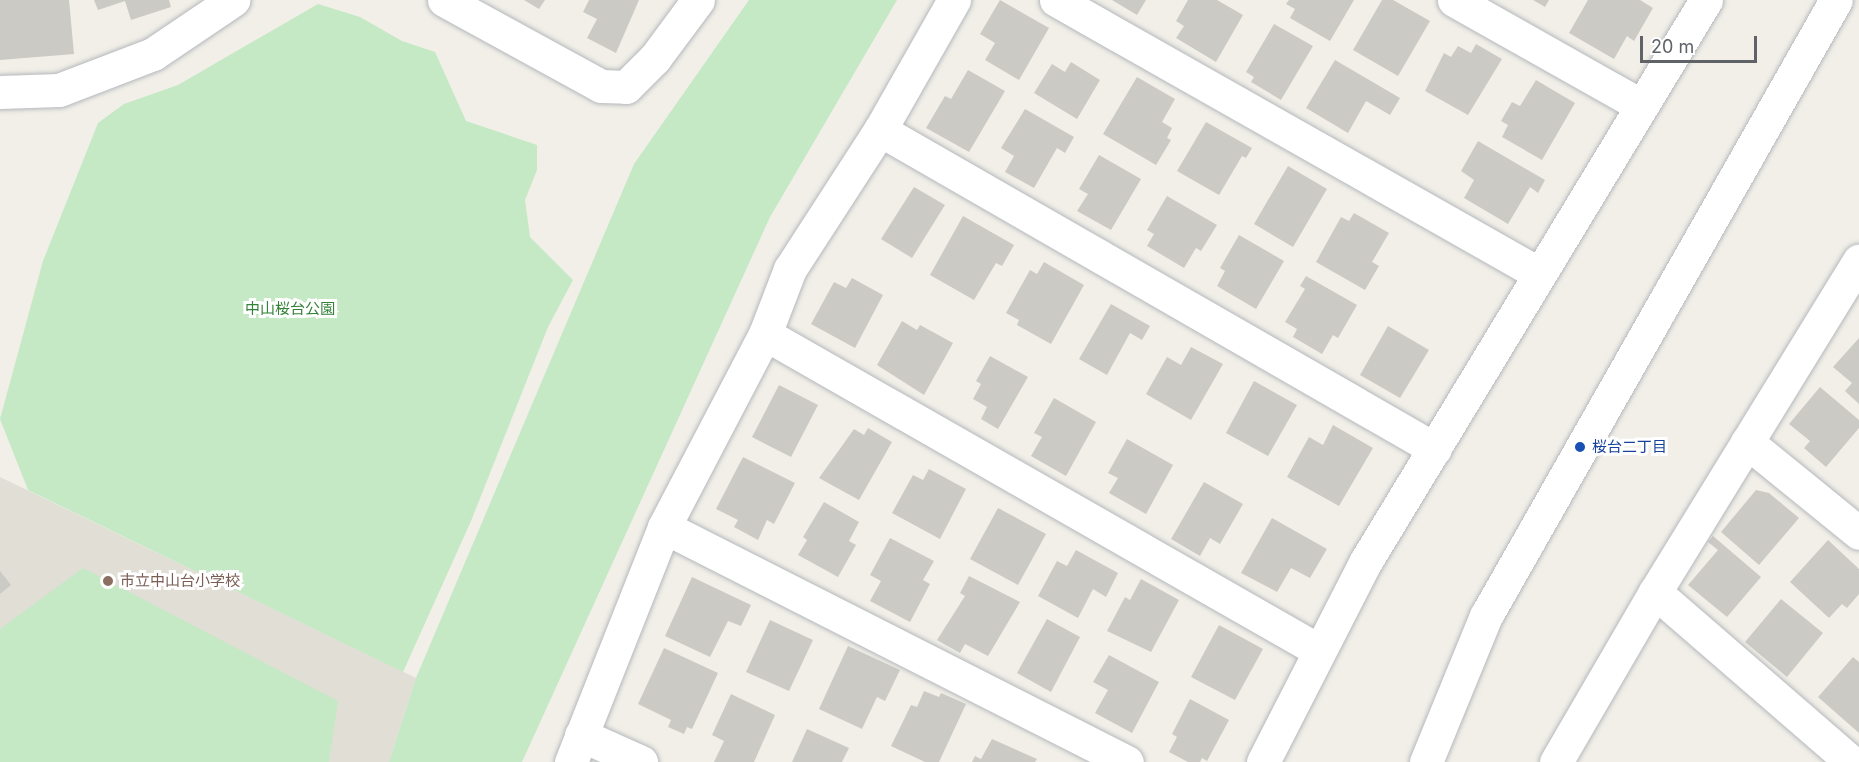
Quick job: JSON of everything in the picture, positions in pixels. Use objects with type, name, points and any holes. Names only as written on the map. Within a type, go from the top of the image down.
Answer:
[{"type":"street","points":[[0,93],[59,90],[153,54],[232,0]]},
{"type":"street","points":[[444,0],[601,86],[626,87],[655,58],[698,0]]},
{"type":"street","points":[[640,762],[576,749],[664,527],[765,334],[790,269],[880,130],[954,0]]},
{"type":"street","points":[[1056,0],[1538,273]]},
{"type":"street","points":[[1454,0],[1641,105]]},
{"type":"street","points":[[1263,762],[1318,650],[1366,561],[1435,449],[1538,273],[1706,0]]},
{"type":"street","points":[[1426,762],[1486,616],[1836,0]]},
{"type":"street","points":[[880,130],[1435,449]]},
{"type":"street","points":[[1556,762],[1655,592],[1748,442],[1855,277]]},
{"type":"street","points":[[765,334],[1318,650]]},
{"type":"street","points":[[1748,442],[1859,533]]},
{"type":"street","points":[[664,527],[1127,762]]},
{"type":"street","points":[[1655,592],[1851,762]]},
{"type":"shaded area","name":"市立中山台小学校","points":[[0,477],[416,678],[389,762],[0,762]]},
{"type":"green space","points":[[749,0],[897,0],[770,217],[522,762],[389,762],[416,678],[634,164]]},
{"type":"green space","name":"中山桜台公園","points":[[318,4],[360,17],[402,41],[435,52],[466,121],[537,145],[537,170],[525,200],[530,237],[573,280],[548,327],[471,521],[403,672],[28,490],[0,419],[43,261],[98,123],[124,104],[178,85]]},
{"type":"green space","name":"市立中山台小学校","points":[[83,568],[338,701],[329,762],[0,762],[0,629]]},
{"type":"building","points":[[0,0],[69,0],[74,54],[0,60]]},
{"type":"building","points":[[94,0],[169,0],[171,7],[131,20],[125,1],[98,10]]},
{"type":"building","points":[[524,0],[545,0],[539,9]]},
{"type":"building","points":[[589,0],[639,0],[616,53],[587,38],[597,19],[583,12]]},
{"type":"building","points":[[1000,0],[1049,28],[1019,80],[985,60],[995,43],[980,34]]},
{"type":"building","points":[[1112,0],[1146,0],[1137,15]]},
{"type":"building","points":[[1188,0],[1217,0],[1243,15],[1216,62],[1176,38],[1184,26],[1176,21]]},
{"type":"building","points":[[1289,0],[1354,0],[1330,41],[1290,18],[1295,9],[1286,4]]},
{"type":"building","points":[[1382,0],[1393,0],[1430,21],[1398,76],[1353,50]]},
{"type":"building","points":[[1533,0],[1549,0],[1545,7]]},
{"type":"building","points":[[1588,0],[1640,0],[1653,8],[1634,41],[1627,36],[1614,59],[1569,33]]},
{"type":"building","points":[[1274,24],[1313,46],[1281,100],[1251,82],[1254,77],[1246,72]]},
{"type":"building","points":[[1476,44],[1502,59],[1468,115],[1425,91],[1444,53],[1451,57],[1458,46],[1471,53]]},
{"type":"building","points":[[1335,60],[1400,98],[1390,115],[1366,101],[1348,133],[1306,108]]},
{"type":"building","points":[[1071,62],[1100,80],[1077,119],[1034,93],[1052,64],[1065,72]]},
{"type":"building","points":[[968,70],[1005,91],[969,152],[926,128],[945,96],[951,99]]},
{"type":"building","points":[[1137,77],[1175,99],[1162,122],[1172,128],[1167,138],[1171,140],[1156,165],[1103,134]]},
{"type":"building","points":[[1536,80],[1575,103],[1542,160],[1502,137],[1508,125],[1501,121],[1512,102],[1520,106]]},
{"type":"building","points":[[1025,109],[1074,137],[1065,153],[1057,148],[1034,188],[1005,172],[1014,156],[1001,148]]},
{"type":"building","points":[[1206,122],[1252,148],[1246,158],[1242,156],[1219,195],[1177,171]]},
{"type":"building","points":[[1478,141],[1545,180],[1538,193],[1530,187],[1508,224],[1464,198],[1474,180],[1461,171]]},
{"type":"building","points":[[1099,155],[1141,179],[1111,230],[1077,211],[1088,194],[1079,189]]},
{"type":"building","points":[[1288,166],[1327,189],[1293,247],[1254,224]]},
{"type":"building","points":[[914,187],[945,205],[912,258],[881,239]]},
{"type":"building","points":[[1167,196],[1217,225],[1201,251],[1196,248],[1184,268],[1147,246],[1154,234],[1147,230]]},
{"type":"building","points":[[1354,213],[1389,233],[1372,262],[1379,266],[1365,290],[1316,262],[1341,217],[1349,221]]},
{"type":"building","points":[[963,216],[1014,245],[1002,266],[996,263],[974,300],[930,275]]},
{"type":"building","points":[[1239,235],[1284,261],[1256,309],[1217,286],[1225,271],[1220,268]]},
{"type":"building","points":[[1044,262],[1084,285],[1051,344],[1017,325],[1019,320],[1006,313],[1030,270],[1037,274]]},
{"type":"building","points":[[1306,276],[1357,305],[1338,338],[1333,335],[1322,354],[1293,337],[1297,329],[1285,322],[1305,289],[1300,286]]},
{"type":"building","points":[[852,278],[883,295],[855,348],[811,324],[834,282],[846,288]]},
{"type":"building","points":[[1111,304],[1150,326],[1142,340],[1130,333],[1107,375],[1079,359]]},
{"type":"building","points":[[902,321],[917,330],[920,325],[953,343],[924,395],[877,365]]},
{"type":"building","points":[[1388,326],[1429,350],[1400,398],[1360,375]]},
{"type":"building","points":[[1859,338],[1859,404],[1845,391],[1852,383],[1833,367]]},
{"type":"building","points":[[1191,347],[1223,364],[1191,420],[1146,394],[1167,357],[1181,365]]},
{"type":"building","points":[[990,356],[1028,377],[998,429],[981,419],[987,407],[973,399],[981,384],[976,381]]},
{"type":"building","points":[[1254,381],[1297,405],[1268,456],[1226,433]]},
{"type":"building","points":[[779,385],[818,405],[791,457],[752,437]]},
{"type":"building","points":[[1820,387],[1859,420],[1859,428],[1826,467],[1804,448],[1810,441],[1789,424]]},
{"type":"building","points":[[1054,398],[1096,422],[1066,476],[1031,456],[1042,437],[1034,433]]},
{"type":"building","points":[[1333,425],[1373,448],[1339,506],[1287,477],[1309,437],[1323,445]]},
{"type":"building","points":[[868,428],[892,442],[859,500],[819,478],[854,429],[864,435]]},
{"type":"building","points":[[1127,439],[1173,465],[1146,514],[1109,493],[1118,478],[1108,473]]},
{"type":"building","points":[[743,457],[795,483],[774,524],[767,520],[758,540],[734,527],[738,520],[716,509]]},
{"type":"building","points":[[929,469],[966,489],[940,539],[892,513],[913,475],[923,480]]},
{"type":"building","points":[[1204,482],[1243,504],[1220,544],[1210,538],[1200,556],[1171,539]]},
{"type":"building","points":[[1756,490],[1769,493],[1799,518],[1759,565],[1721,532]]},
{"type":"building","points":[[824,502],[859,522],[849,541],[856,545],[838,577],[798,555],[807,540],[803,537]]},
{"type":"building","points":[[998,508],[1046,534],[1018,585],[970,559]]},
{"type":"building","points":[[1272,518],[1327,549],[1310,578],[1291,568],[1277,592],[1241,573]]},
{"type":"building","points":[[1713,536],[1761,577],[1727,617],[1688,585],[1718,550],[1708,542]]},
{"type":"building","points":[[890,538],[934,561],[923,580],[930,584],[910,622],[870,601],[881,581],[870,575]]},
{"type":"building","points":[[1828,540],[1859,569],[1859,594],[1847,608],[1842,604],[1829,618],[1790,582]]},
{"type":"building","points":[[1076,550],[1118,573],[1106,597],[1093,589],[1078,618],[1038,596],[1057,561],[1067,566]]},
{"type":"building","points":[[0,571],[11,585],[0,594]]},
{"type":"building","points":[[969,576],[1020,602],[988,656],[965,644],[960,653],[937,640],[965,596],[960,593]]},
{"type":"building","points":[[692,577],[751,605],[741,626],[728,621],[710,657],[665,636]]},
{"type":"building","points":[[1141,579],[1179,600],[1151,652],[1107,631],[1125,597],[1130,600]]},
{"type":"building","points":[[1781,599],[1823,633],[1787,677],[1745,642]]},
{"type":"building","points":[[1047,619],[1080,637],[1051,692],[1017,673]]},
{"type":"building","points":[[770,620],[813,640],[789,691],[746,672]]},
{"type":"building","points":[[1219,625],[1263,649],[1235,700],[1191,677]]},
{"type":"building","points":[[848,646],[900,670],[885,701],[877,697],[862,729],[819,709]]},
{"type":"building","points":[[664,648],[718,673],[692,729],[687,727],[684,734],[668,727],[671,720],[638,704]]},
{"type":"building","points":[[1109,655],[1159,682],[1132,733],[1095,713],[1108,690],[1093,682]]},
{"type":"building","points":[[1853,657],[1859,662],[1859,733],[1818,697]]},
{"type":"building","points":[[924,691],[939,697],[941,693],[966,704],[939,762],[925,762],[891,746],[911,705],[917,707]]},
{"type":"building","points":[[731,694],[775,715],[754,762],[714,762],[724,741],[712,735]]},
{"type":"building","points":[[1190,699],[1229,720],[1207,761],[1202,758],[1200,762],[1188,762],[1169,752],[1177,737],[1172,734]]},
{"type":"building","points":[[807,729],[849,748],[842,762],[792,762]]},
{"type":"building","points":[[992,739],[1037,759],[1035,762],[972,762],[975,756],[981,759]]},
{"type":"place","name":"桜台二丁目","points":[[1580,447]]},
{"type":"place","name":"市立中山台小学校","points":[[108,581]]}]
